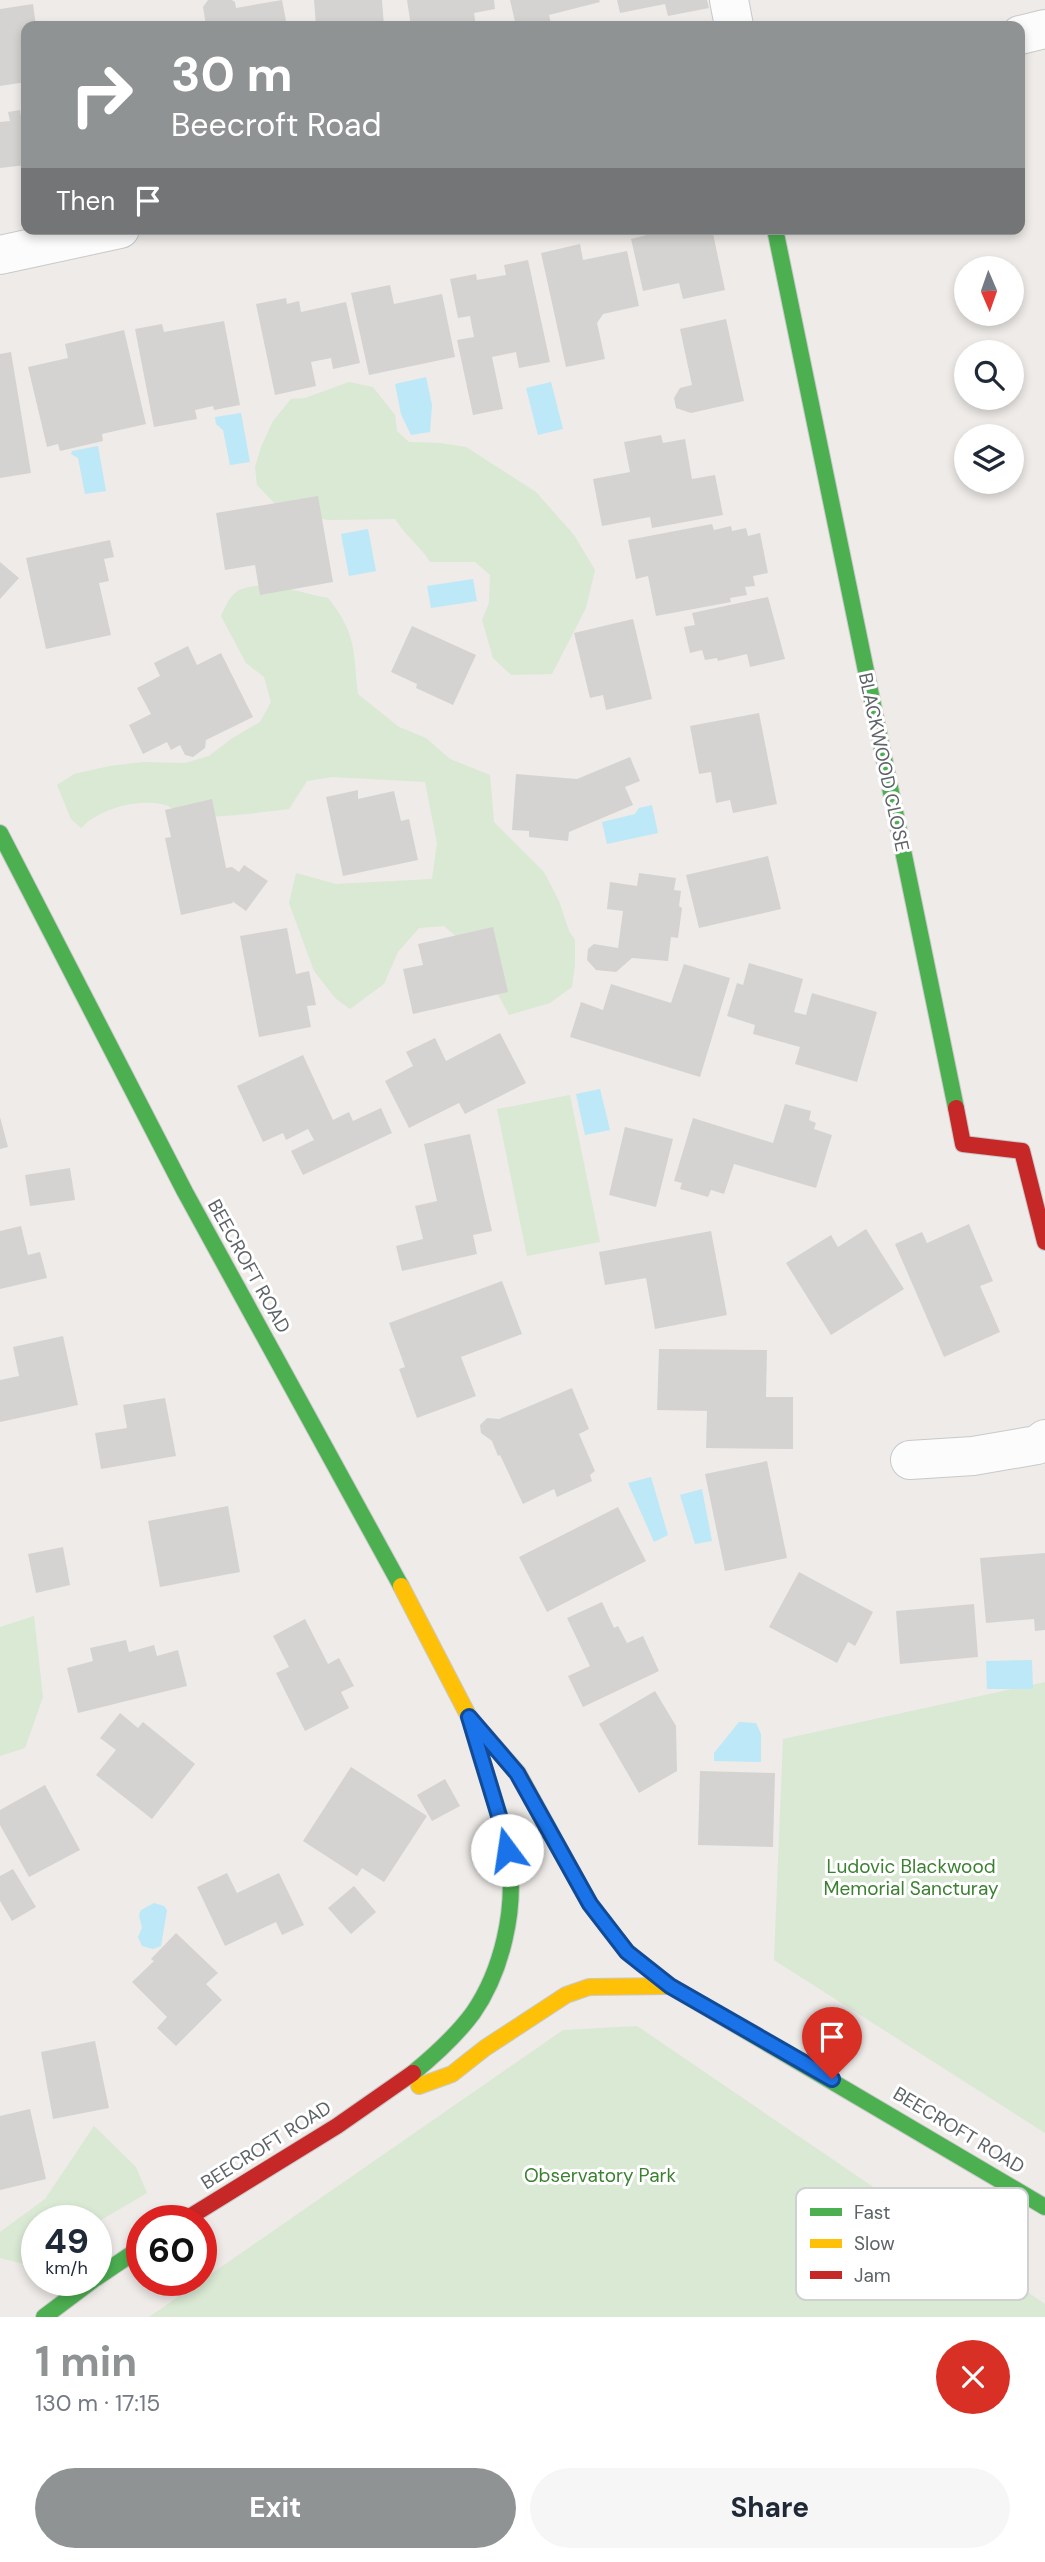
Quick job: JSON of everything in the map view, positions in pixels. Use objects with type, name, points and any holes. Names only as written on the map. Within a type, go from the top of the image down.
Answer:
[{"type":"main road","name":"BLACKWOOD CLOSE","points":[[776,235],[962,1144],[1033,1149],[1045,1241]]},
{"type":"main road","name":"BEECROFT ROAD","points":[[0,833],[185,1192],[391,1566],[469,1717],[503,1829],[510,1871],[510,1906],[491,1977],[475,2010],[438,2054],[371,2104],[210,2205]]},
{"type":"main road","name":"BEECROFT ROAD","points":[[469,1717],[517,1773],[590,1904],[627,1952],[670,1986],[1013,2188]]},
{"type":"main road","name":"BEECROFT ROAD","points":[[371,2104],[452,2074],[485,2048],[566,1995],[589,1987],[670,1986]]},
{"type":"main road","name":"BEECROFT ROAD","points":[[1028,2197],[1045,2207]]},
{"type":"main road","points":[[44,2317],[72,2296]]},
{"type":"street","points":[[729,0],[733,21]]},
{"type":"street","points":[[1025,34],[1045,29]]},
{"type":"street","points":[[0,255],[92,235]]},
{"type":"street","points":[[910,1460],[974,1456],[1037,1445],[1045,1439]]},
{"type":"green space","points":[[349,382],[373,387],[395,415],[397,431],[409,442],[466,447],[536,492],[574,535],[595,570],[586,608],[552,674],[511,675],[493,658],[482,620],[489,603],[490,575],[475,562],[430,562],[395,519],[329,520],[283,512],[257,485],[255,467],[261,447],[273,421],[291,399],[305,398]]},
{"type":"green space","points":[[265,585],[328,598],[349,633],[358,694],[399,727],[426,738],[450,759],[490,775],[494,822],[544,872],[575,940],[572,987],[550,1003],[509,1015],[474,956],[444,926],[419,928],[398,952],[384,984],[350,1009],[336,999],[314,971],[289,903],[296,873],[336,884],[432,879],[437,843],[425,782],[333,777],[307,781],[289,809],[209,817],[183,814],[164,805],[140,803],[107,811],[81,828],[71,819],[57,785],[74,774],[143,762],[185,763],[209,756],[260,722],[271,702],[264,677],[246,663],[221,616],[229,600],[237,592],[248,587]]},
{"type":"green space","points":[[570,1095],[600,1242],[527,1256],[497,1109]]},
{"type":"green space","points":[[34,1616],[43,1697],[25,1748],[0,1756],[0,1627]]},
{"type":"green space","name":"Ludovic Blackwood Memorial Sancturay","points":[[1045,1682],[1045,2133],[774,1960],[783,1739]]},
{"type":"green space","name":"Observatory Park","points":[[637,2026],[875,2188],[796,2188],[796,2300],[1028,2300],[1028,2292],[1045,2304],[1045,2317],[149,2317],[179,2296],[217,2296],[217,2270],[563,2030]]},
{"type":"green space","points":[[94,2126],[136,2167],[147,2193],[112,2214],[112,2205],[37,2205],[45,2199]]},
{"type":"green space","points":[[21,2217],[21,2263],[0,2258],[0,2232]]},
{"type":"water","points":[[426,377],[432,405],[430,432],[411,435],[401,414],[395,384]]},
{"type":"water","points":[[551,382],[563,429],[538,435],[526,388]]},
{"type":"water","points":[[241,413],[250,462],[230,465],[223,430],[216,424],[215,417]]},
{"type":"water","points":[[98,446],[106,491],[85,494],[78,458],[71,454],[72,451]]},
{"type":"water","points":[[368,529],[376,571],[349,576],[341,534]]},
{"type":"water","points":[[473,579],[477,601],[431,608],[427,586]]},
{"type":"water","points":[[652,805],[658,833],[607,844],[602,822],[635,814],[639,808]]},
{"type":"water","points":[[600,1089],[610,1130],[585,1135],[576,1094]]},
{"type":"water","points":[[651,1477],[668,1535],[654,1542],[628,1483]]},
{"type":"water","points":[[702,1489],[712,1541],[695,1544],[680,1495]]},
{"type":"water","points":[[1032,1660],[1033,1689],[987,1689],[986,1661]]},
{"type":"water","points":[[739,1722],[756,1723],[761,1734],[761,1762],[714,1761],[714,1753]]},
{"type":"water","points":[[154,1903],[167,1910],[161,1946],[153,1949],[142,1946],[138,1937],[142,1928],[139,1915],[141,1910]]},
{"type":"building","points":[[208,0],[232,0],[236,8],[282,0],[286,21],[205,21],[203,7]]},
{"type":"building","points":[[314,0],[382,0],[384,21],[316,21]]},
{"type":"building","points":[[407,0],[494,0],[495,9],[474,13],[475,21],[410,21]]},
{"type":"building","points":[[510,0],[600,2],[549,15],[550,21],[515,21]]},
{"type":"building","points":[[617,0],[707,0],[709,8],[668,16],[665,4],[620,13]]},
{"type":"building","points":[[33,4],[35,21],[21,21],[21,83],[0,86],[0,9]]},
{"type":"building","points":[[20,110],[21,166],[0,168],[0,122],[10,121],[8,112]]},
{"type":"building","points":[[647,235],[713,235],[725,290],[683,299],[679,283],[643,291],[631,239]]},
{"type":"building","points":[[580,244],[583,260],[627,251],[639,306],[603,314],[597,323],[605,359],[566,367],[541,253]]},
{"type":"building","points":[[528,260],[550,362],[519,368],[516,352],[492,357],[503,409],[473,415],[457,340],[474,337],[470,316],[458,318],[450,279],[476,274],[477,280],[506,275],[504,265]]},
{"type":"building","points":[[390,285],[394,304],[442,294],[455,357],[369,375],[351,293]]},
{"type":"building","points":[[286,298],[287,304],[299,301],[301,312],[346,302],[360,363],[333,369],[331,358],[311,362],[316,386],[275,395],[256,304]]},
{"type":"building","points":[[726,319],[744,401],[691,413],[676,408],[674,398],[680,388],[692,385],[680,329]]},
{"type":"building","points":[[224,321],[240,405],[195,410],[197,419],[154,427],[135,329],[162,324],[164,332]]},
{"type":"building","points":[[124,330],[146,424],[102,434],[103,441],[60,451],[58,444],[47,447],[28,367],[68,358],[65,344]]},
{"type":"building","points":[[11,352],[31,473],[0,478],[0,354]]},
{"type":"building","points":[[661,435],[663,443],[685,439],[692,479],[715,475],[723,515],[652,528],[650,517],[602,526],[593,479],[630,472],[624,442]]},
{"type":"building","points":[[318,496],[333,582],[260,595],[255,565],[225,570],[216,513]]},
{"type":"building","points":[[712,524],[714,530],[731,526],[732,531],[746,528],[748,536],[760,533],[768,573],[753,576],[755,586],[745,587],[747,595],[730,598],[731,602],[656,616],[648,576],[636,579],[628,540]]},
{"type":"building","points":[[110,540],[114,557],[104,559],[109,581],[99,583],[111,635],[46,649],[26,558]]},
{"type":"building","points":[[0,562],[19,578],[0,599]]},
{"type":"building","points":[[768,597],[785,659],[750,667],[747,654],[718,661],[717,658],[705,660],[702,650],[690,653],[684,627],[695,625],[692,613]]},
{"type":"building","points":[[633,619],[652,699],[606,710],[603,695],[590,698],[574,633]]},
{"type":"building","points":[[412,626],[476,655],[453,705],[416,688],[417,684],[391,672]]},
{"type":"building","points":[[188,646],[197,665],[221,653],[253,717],[206,740],[205,748],[193,757],[185,755],[180,745],[171,750],[167,742],[143,754],[129,725],[151,714],[137,688],[160,676],[154,663]]},
{"type":"building","points":[[759,713],[777,804],[733,813],[730,800],[716,803],[711,772],[699,774],[690,726]]},
{"type":"building","points":[[630,757],[640,781],[625,787],[633,805],[569,832],[568,841],[529,837],[529,831],[512,830],[516,774],[577,779]]},
{"type":"building","points":[[358,790],[358,799],[394,791],[401,821],[409,819],[418,860],[343,876],[326,797]]},
{"type":"building","points":[[212,799],[226,868],[232,867],[239,872],[244,865],[268,881],[246,911],[232,901],[233,903],[181,915],[165,838],[171,837],[165,810]]},
{"type":"building","points":[[768,856],[781,909],[699,928],[686,875]]},
{"type":"building","points":[[639,873],[676,878],[674,890],[681,891],[678,938],[671,937],[668,961],[632,958],[616,972],[596,970],[587,960],[588,949],[594,944],[618,948],[623,911],[607,909],[610,882],[637,886]]},
{"type":"building","points":[[493,927],[508,992],[413,1014],[403,969],[423,965],[418,944]]},
{"type":"building","points":[[287,928],[296,974],[309,971],[316,1005],[307,1006],[311,1027],[259,1037],[240,936]]},
{"type":"building","points":[[749,963],[803,979],[794,1012],[806,1015],[812,993],[877,1012],[857,1082],[795,1064],[800,1047],[753,1034],[755,1025],[727,1016],[737,983],[743,985]]},
{"type":"building","points":[[684,964],[730,978],[700,1077],[570,1037],[581,1002],[603,1010],[611,984],[671,1003]]},
{"type":"building","points":[[500,1033],[526,1083],[465,1114],[459,1103],[409,1128],[385,1081],[413,1066],[406,1052],[435,1038],[446,1061]]},
{"type":"building","points":[[303,1055],[333,1120],[349,1112],[353,1121],[381,1108],[392,1133],[303,1175],[291,1151],[314,1140],[308,1129],[286,1140],[283,1133],[263,1142],[237,1086]]},
{"type":"building","points":[[785,1104],[811,1111],[809,1120],[816,1123],[814,1129],[832,1135],[816,1188],[734,1164],[724,1194],[711,1190],[708,1197],[680,1189],[682,1183],[674,1181],[693,1118],[773,1143]]},
{"type":"building","points":[[0,1117],[8,1147],[0,1149]]},
{"type":"building","points":[[625,1127],[673,1139],[656,1207],[609,1195]]},
{"type":"building","points":[[470,1134],[492,1231],[473,1235],[477,1254],[402,1271],[396,1246],[423,1239],[415,1206],[437,1201],[424,1144]]},
{"type":"building","points":[[70,1168],[75,1200],[30,1206],[25,1175]]},
{"type":"building","points":[[969,1224],[993,1281],[980,1286],[1000,1332],[944,1357],[895,1244],[922,1232],[927,1243]]},
{"type":"building","points":[[21,1226],[28,1255],[40,1252],[47,1278],[0,1289],[0,1231]]},
{"type":"building","points":[[866,1229],[904,1289],[831,1335],[786,1263],[831,1235],[838,1247]]},
{"type":"building","points":[[711,1231],[727,1315],[655,1329],[646,1278],[605,1285],[599,1252]]},
{"type":"building","points":[[502,1281],[522,1334],[461,1357],[476,1396],[417,1418],[399,1369],[405,1367],[389,1323]]},
{"type":"building","points":[[63,1336],[78,1405],[0,1422],[0,1380],[19,1376],[13,1347]]},
{"type":"building","points":[[659,1349],[767,1350],[766,1397],[793,1397],[793,1449],[706,1448],[707,1411],[657,1410]]},
{"type":"building","points":[[572,1388],[589,1429],[579,1434],[595,1471],[590,1475],[592,1481],[557,1497],[554,1489],[523,1504],[500,1455],[498,1456],[492,1441],[481,1433],[480,1425],[487,1418],[499,1419]]},
{"type":"building","points":[[165,1398],[176,1456],[101,1469],[95,1433],[127,1428],[123,1405]]},
{"type":"building","points":[[767,1461],[787,1558],[725,1571],[705,1474]]},
{"type":"building","points":[[228,1506],[240,1572],[160,1587],[148,1521]]},
{"type":"building","points":[[618,1507],[646,1561],[547,1612],[519,1557]]},
{"type":"building","points":[[63,1547],[70,1585],[36,1593],[28,1554]]},
{"type":"building","points":[[1045,1553],[1045,1630],[1035,1631],[1034,1619],[986,1623],[980,1558]]},
{"type":"building","points":[[799,1572],[873,1612],[855,1646],[848,1642],[837,1663],[769,1627]]},
{"type":"building","points":[[602,1602],[614,1628],[618,1626],[627,1643],[643,1636],[659,1671],[583,1707],[568,1676],[590,1666],[567,1618]]},
{"type":"building","points":[[974,1604],[978,1657],[900,1664],[896,1611]]},
{"type":"building","points":[[305,1619],[328,1664],[339,1658],[354,1686],[341,1692],[349,1708],[305,1731],[276,1673],[289,1667],[273,1636]]},
{"type":"building","points":[[126,1640],[129,1652],[154,1645],[157,1656],[178,1650],[187,1686],[78,1713],[67,1668],[93,1661],[90,1648]]},
{"type":"building","points":[[655,1691],[676,1726],[677,1771],[639,1793],[599,1724]]},
{"type":"building","points":[[120,1713],[138,1728],[143,1722],[195,1764],[152,1819],[96,1775],[116,1750],[100,1738]]},
{"type":"building","points":[[351,1767],[427,1816],[384,1882],[362,1868],[357,1876],[303,1841]]},
{"type":"building","points":[[700,1771],[775,1773],[773,1847],[698,1845]]},
{"type":"building","points":[[445,1779],[460,1806],[432,1821],[417,1795]]},
{"type":"building","points":[[45,1785],[80,1850],[29,1877],[0,1825],[0,1810]]},
{"type":"building","points":[[13,1869],[36,1907],[12,1921],[0,1901],[0,1876]]},
{"type":"building","points":[[227,1873],[237,1893],[279,1873],[304,1925],[282,1935],[276,1922],[225,1946],[197,1887]]},
{"type":"building","points":[[354,1886],[376,1912],[351,1934],[328,1908]]},
{"type":"building","points":[[176,1933],[218,1973],[206,1984],[222,2000],[176,2046],[157,2028],[167,2017],[132,1982],[154,1961],[151,1959]]},
{"type":"building","points":[[95,2041],[109,2108],[53,2119],[41,2052]]},
{"type":"building","points":[[30,2109],[46,2179],[0,2190],[0,2116]]},
{"type":"traffic: fast","points":[[776,235],[956,1108]]},
{"type":"traffic: fast","points":[[0,833],[185,1192],[401,1586]]},
{"type":"traffic: fast","points":[[413,2073],[445,2045],[473,2013],[492,1978],[508,1919],[511,1879],[506,1843],[472,1726]]},
{"type":"traffic: fast","points":[[642,1964],[670,1986],[1013,2188]]},
{"type":"traffic: fast","points":[[1028,2197],[1045,2207]]},
{"type":"traffic: fast","points":[[112,2267],[126,2258]]},
{"type":"traffic: fast","points":[[44,2317],[72,2296]]},
{"type":"traffic: slow","points":[[401,1586],[469,1717],[518,1773],[590,1904],[627,1952],[642,1964]]},
{"type":"traffic: slow","points":[[419,2086],[452,2074],[485,2048],[566,1995],[589,1987],[670,1986]]},
{"type":"traffic: jam","points":[[956,1108],[963,1144],[1022,1151],[1045,1242]]},
{"type":"traffic: jam","points":[[209,2205],[337,2126],[413,2073]]},
{"type":"route","points":[[507,1850],[469,1717],[517,1773],[590,1904],[627,1952],[670,1986],[832,2079]]}]
